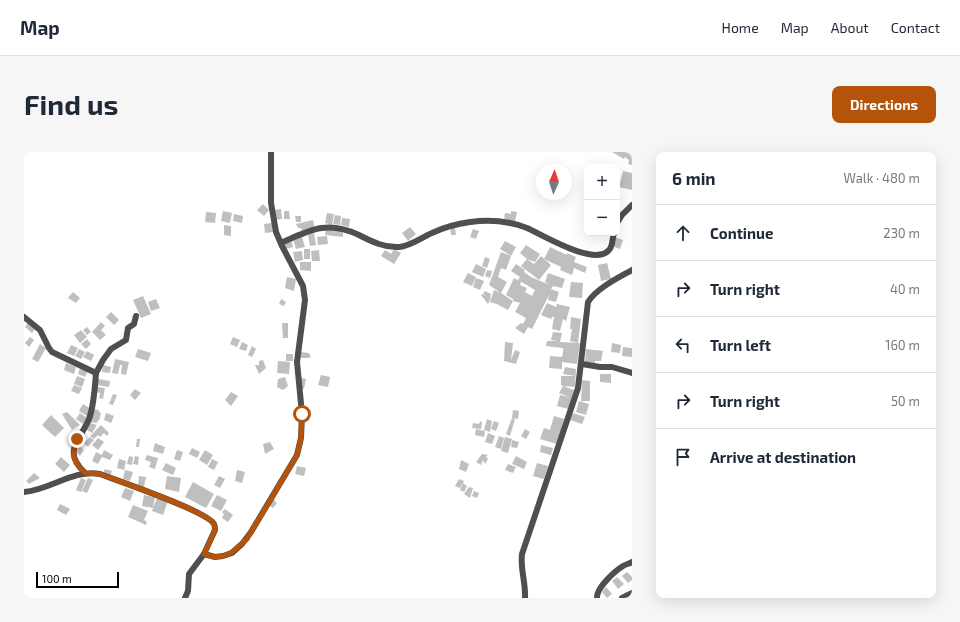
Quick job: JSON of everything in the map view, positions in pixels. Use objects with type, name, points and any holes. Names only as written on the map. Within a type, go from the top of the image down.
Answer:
[{"type":"street","points":[[204,554],[215,557],[223,556],[232,552],[247,539],[272,494],[293,462],[299,447],[302,414],[297,362],[305,300],[304,290],[276,232],[271,203],[271,152]]},
{"type":"street","points":[[620,218],[632,205]]},
{"type":"street","points":[[281,243],[305,233],[327,227],[338,227],[349,230],[378,244],[399,247],[453,226],[485,221],[497,221],[526,227],[574,250],[601,255],[612,246],[614,236]]},
{"type":"street","points":[[525,598],[525,587],[521,566],[522,554],[531,523],[575,400],[582,364],[588,302],[595,294],[632,270]]},
{"type":"street","points":[[85,473],[77,466],[74,460],[74,455],[77,439],[90,414],[96,373],[111,349],[126,340],[128,328],[134,324],[136,316]]},
{"type":"street","points":[[24,317],[40,330],[50,351],[96,373]]},
{"type":"street","points":[[582,364],[612,367],[632,373]]},
{"type":"street","points":[[24,492],[38,489],[85,473],[100,474],[184,506],[211,521],[215,526],[215,530],[204,554],[189,574],[188,591],[185,598]]},
{"type":"street","points":[[597,598],[597,594],[603,584],[623,566],[631,563]]},
{"type":"street","points":[[622,598],[632,593]]},
{"type":"building","points":[[612,152],[632,152],[632,165],[628,164],[629,160],[625,157],[624,159]]},
{"type":"building","points":[[623,171],[632,173],[632,190],[620,187]]},
{"type":"building","points":[[263,204],[269,210],[264,216],[257,210]]},
{"type":"building","points":[[281,209],[282,219],[275,220],[274,210]]},
{"type":"building","points":[[223,211],[232,213],[230,223],[221,221]]},
{"type":"building","points":[[284,211],[289,211],[290,219],[284,219]]},
{"type":"building","points":[[511,211],[517,212],[515,222],[504,220],[505,213],[511,214]]},
{"type":"building","points":[[206,212],[216,213],[215,223],[205,222]]},
{"type":"building","points":[[327,213],[334,214],[332,225],[325,223]]},
{"type":"building","points":[[234,214],[243,216],[242,223],[233,221]]},
{"type":"building","points":[[335,215],[341,216],[340,225],[333,224]]},
{"type":"building","points":[[295,216],[301,216],[301,222],[296,222]]},
{"type":"building","points":[[342,218],[350,219],[349,227],[341,225]]},
{"type":"building","points":[[313,220],[315,229],[302,232],[301,228],[298,228],[296,224]]},
{"type":"building","points":[[272,223],[273,232],[265,233],[264,224]]},
{"type":"building","points":[[224,225],[231,226],[231,236],[224,235]]},
{"type":"building","points":[[410,227],[416,234],[408,241],[402,233]]},
{"type":"building","points":[[326,228],[343,230],[343,237],[325,235]]},
{"type":"building","points":[[450,228],[455,228],[456,235],[451,235]]},
{"type":"building","points":[[473,229],[479,231],[476,239],[470,237]]},
{"type":"building","points":[[314,233],[316,245],[310,246],[308,235]]},
{"type":"building","points":[[327,236],[328,244],[318,245],[317,237]]},
{"type":"building","points":[[302,237],[305,247],[296,249],[293,239]]},
{"type":"building","points":[[615,237],[623,240],[620,249],[612,246]]},
{"type":"building","points":[[505,241],[516,247],[511,256],[500,249]]},
{"type":"building","points":[[292,242],[293,247],[286,249],[284,243]]},
{"type":"building","points":[[526,245],[540,254],[535,262],[527,259],[520,253]]},
{"type":"building","points":[[550,247],[567,255],[567,253],[576,257],[574,262],[587,267],[585,273],[574,268],[572,275],[560,270],[561,267],[544,259]]},
{"type":"building","points":[[304,249],[310,249],[310,259],[304,259]]},
{"type":"building","points":[[394,249],[401,253],[394,264],[381,256],[385,250],[391,254]]},
{"type":"building","points":[[319,250],[320,261],[312,261],[311,251]]},
{"type":"building","points":[[302,251],[303,260],[295,262],[293,252]]},
{"type":"building","points":[[501,252],[511,256],[506,270],[501,268],[498,277],[507,282],[501,293],[489,285]]},
{"type":"building","points":[[541,256],[551,265],[539,280],[521,266],[527,259],[534,264]]},
{"type":"building","points":[[485,257],[490,259],[487,268],[482,266]]},
{"type":"building","points":[[300,262],[311,262],[311,271],[300,270]]},
{"type":"building","points":[[607,263],[611,279],[601,281],[598,265]]},
{"type":"building","points":[[476,264],[486,269],[483,277],[472,272]]},
{"type":"building","points":[[516,264],[525,270],[524,272],[531,277],[550,285],[545,282],[548,273],[565,279],[562,288],[553,286],[551,289],[559,292],[556,302],[548,300],[549,295],[532,329],[528,327],[524,334],[515,328],[521,323],[523,324],[526,318],[515,312],[520,303],[513,301],[513,299],[506,295],[514,278],[521,282],[520,285],[527,288],[525,292],[532,296],[535,290],[518,280],[520,277],[511,271]]},
{"type":"building","points":[[487,270],[492,271],[490,278],[485,276]]},
{"type":"building","points":[[468,273],[476,277],[472,286],[463,282]]},
{"type":"building","points":[[287,277],[296,279],[294,291],[285,288]]},
{"type":"building","points":[[476,278],[484,281],[480,290],[473,287]]},
{"type":"building","points":[[571,282],[583,283],[582,298],[569,297]]},
{"type":"building","points":[[494,290],[513,301],[508,310],[490,302]]},
{"type":"building","points":[[485,291],[491,294],[490,298],[483,294]]},
{"type":"building","points":[[73,292],[80,298],[76,303],[68,298]]},
{"type":"building","points":[[482,294],[491,298],[488,304],[481,295]]},
{"type":"building","points":[[143,296],[151,314],[141,318],[133,300]]},
{"type":"building","points":[[156,299],[160,308],[151,311],[148,302]]},
{"type":"building","points":[[281,299],[286,302],[284,306],[279,304]]},
{"type":"building","points":[[547,303],[556,307],[557,304],[570,307],[566,321],[563,319],[560,331],[552,329],[554,317],[551,319],[541,315]]},
{"type":"building","points":[[111,312],[119,320],[114,325],[106,317]]},
{"type":"building","points":[[571,317],[581,319],[578,343],[570,341],[572,329],[570,329]]},
{"type":"building","points":[[101,322],[105,326],[101,330],[106,335],[100,340],[92,332]]},
{"type":"building","points":[[28,323],[35,329],[32,333],[25,327]]},
{"type":"building","points":[[282,323],[288,323],[288,338],[283,338]]},
{"type":"building","points":[[87,327],[91,332],[87,335],[83,330]]},
{"type":"building","points":[[81,330],[87,337],[80,343],[74,335]]},
{"type":"building","points":[[553,332],[562,333],[560,342],[580,343],[577,364],[562,362],[562,369],[549,368],[550,356],[562,357],[563,352],[563,348],[546,346],[547,341],[557,341],[551,340]]},
{"type":"building","points":[[30,337],[34,340],[29,347],[25,343]]},
{"type":"building","points":[[233,337],[240,340],[237,347],[230,344]]},
{"type":"building","points":[[87,339],[91,344],[86,349],[81,344]]},
{"type":"building","points":[[242,342],[248,345],[246,351],[239,349]]},
{"type":"building","points":[[505,342],[513,343],[511,360],[515,350],[520,352],[516,364],[504,361]]},
{"type":"building","points":[[612,343],[621,345],[620,353],[611,352]]},
{"type":"building","points":[[40,344],[46,348],[38,362],[32,359]]},
{"type":"building","points":[[71,345],[78,348],[74,356],[67,353]]},
{"type":"building","points":[[252,346],[256,349],[252,357],[248,355]]},
{"type":"building","points":[[623,347],[632,348],[632,357],[622,356]]},
{"type":"building","points":[[79,349],[85,352],[81,359],[75,356]]},
{"type":"building","points":[[138,349],[151,353],[148,361],[135,357]]},
{"type":"building","points":[[586,349],[603,351],[601,361],[595,361],[595,363],[585,362]]},
{"type":"building","points":[[87,351],[94,355],[91,361],[83,357]]},
{"type":"building","points":[[301,352],[309,353],[311,357],[300,358]]},
{"type":"building","points":[[286,354],[293,354],[293,361],[286,361]]},
{"type":"building","points":[[115,359],[129,362],[126,375],[121,374],[122,365],[120,365],[118,374],[112,373]]},
{"type":"building","points":[[263,360],[266,368],[259,374],[255,365],[259,365],[259,361]]},
{"type":"building","points":[[278,361],[290,362],[289,374],[277,373]]},
{"type":"building","points":[[66,363],[76,367],[74,374],[64,370]]},
{"type":"building","points":[[103,365],[111,367],[110,373],[102,372]]},
{"type":"building","points":[[565,367],[576,369],[575,387],[561,385],[561,376],[575,376],[563,374]]},
{"type":"building","points":[[80,368],[88,371],[85,377],[78,374]]},
{"type":"building","points":[[600,374],[611,374],[611,383],[600,382]]},
{"type":"building","points":[[321,375],[330,377],[328,387],[318,385]]},
{"type":"building","points":[[77,376],[85,379],[82,387],[74,384]]},
{"type":"building","points":[[285,377],[288,386],[283,390],[277,387],[278,379]]},
{"type":"building","points":[[301,378],[306,379],[304,389],[301,388]]},
{"type":"building","points":[[98,379],[110,381],[109,387],[97,385]]},
{"type":"building","points":[[582,380],[590,381],[590,401],[581,401]]},
{"type":"building","points":[[74,385],[82,388],[79,394],[71,391]]},
{"type":"building","points":[[563,386],[574,390],[568,409],[557,406],[560,395],[569,397],[559,393]]},
{"type":"building","points":[[97,387],[105,388],[103,399],[99,398],[100,393],[95,392]]},
{"type":"building","points":[[135,389],[141,393],[135,400],[130,395]]},
{"type":"building","points":[[231,392],[238,396],[231,406],[225,400]]},
{"type":"building","points":[[113,394],[117,395],[113,405],[109,404]]},
{"type":"building","points":[[579,401],[589,404],[586,415],[576,412]]},
{"type":"building","points":[[83,404],[91,409],[87,416],[79,411]]},
{"type":"building","points":[[94,409],[99,410],[101,413],[97,423],[90,422]]},
{"type":"building","points":[[513,410],[519,411],[518,419],[512,418]]},
{"type":"building","points":[[67,412],[80,425],[72,430],[62,414]]},
{"type":"building","points":[[80,413],[87,418],[83,424],[76,419]]},
{"type":"building","points":[[106,413],[114,416],[111,423],[104,420]]},
{"type":"building","points":[[573,413],[585,417],[582,424],[570,420]]},
{"type":"building","points":[[51,415],[64,428],[55,437],[42,425]]},
{"type":"building","points":[[554,416],[564,419],[557,444],[540,439],[544,428],[550,430]]},
{"type":"building","points":[[512,418],[515,419],[510,436],[506,434]]},
{"type":"building","points":[[487,419],[492,421],[490,432],[484,430]]},
{"type":"building","points":[[480,421],[482,422],[481,429],[472,428],[473,423],[479,424]]},
{"type":"building","points":[[494,421],[499,423],[496,431],[491,429]]},
{"type":"building","points":[[90,423],[97,425],[92,433],[87,430]]},
{"type":"building","points":[[101,425],[109,433],[107,436],[104,433],[100,437],[98,435],[94,439],[90,436]]},
{"type":"building","points":[[476,429],[485,431],[484,437],[475,435]]},
{"type":"building","points":[[525,429],[530,432],[526,439],[521,436]]},
{"type":"building","points":[[488,433],[495,436],[492,444],[485,442]]},
{"type":"building","points":[[499,436],[504,438],[501,449],[495,447]]},
{"type":"building","points":[[90,437],[94,440],[88,447],[84,443]]},
{"type":"building","points":[[505,437],[512,439],[508,453],[501,451]]},
{"type":"building","points":[[98,438],[104,442],[98,450],[92,445]]},
{"type":"building","points":[[137,439],[140,439],[139,447],[136,447]]},
{"type":"building","points":[[512,440],[519,442],[517,448],[511,447]]},
{"type":"building","points":[[270,442],[274,449],[265,454],[263,444]]},
{"type":"building","points":[[155,443],[165,447],[163,454],[153,451]]},
{"type":"building","points":[[541,445],[553,448],[551,455],[540,452]]},
{"type":"building","points":[[80,447],[84,450],[80,456],[76,452]]},
{"type":"building","points":[[192,448],[200,452],[197,458],[189,454]]},
{"type":"building","points":[[104,450],[113,455],[110,460],[102,457],[98,464],[92,461],[96,452],[102,455]]},
{"type":"building","points":[[177,450],[183,452],[180,461],[174,459]]},
{"type":"building","points":[[205,450],[213,455],[207,465],[199,460]]},
{"type":"building","points":[[482,454],[488,455],[486,457],[488,459],[485,464],[483,460],[481,465],[476,462]]},
{"type":"building","points":[[147,455],[158,458],[155,469],[149,467],[151,462],[145,460]]},
{"type":"building","points":[[129,456],[133,457],[132,465],[127,464]]},
{"type":"building","points":[[135,456],[139,457],[138,465],[133,464]]},
{"type":"building","points":[[516,456],[527,462],[524,469],[512,464]]},
{"type":"building","points":[[61,457],[70,465],[64,472],[55,464]]},
{"type":"building","points":[[119,459],[126,461],[124,470],[117,468]]},
{"type":"building","points":[[212,459],[218,462],[214,470],[208,467]]},
{"type":"building","points":[[461,460],[469,464],[466,472],[459,469]]},
{"type":"building","points":[[166,463],[176,468],[173,475],[162,470]]},
{"type":"building","points":[[537,463],[548,466],[544,479],[533,476]]},
{"type":"building","points":[[508,464],[516,467],[513,473],[505,470]]},
{"type":"building","points":[[297,466],[306,468],[304,476],[295,474]]},
{"type":"building","points":[[105,469],[112,471],[110,476],[103,473]]},
{"type":"building","points":[[125,470],[133,472],[130,481],[123,479]]},
{"type":"building","points":[[237,470],[245,472],[242,483],[235,481]]},
{"type":"building","points":[[34,473],[40,478],[29,484],[26,481]]},
{"type":"building","points":[[139,476],[146,477],[144,487],[138,486]]},
{"type":"building","points":[[167,476],[181,478],[179,492],[165,489]]},
{"type":"building","points":[[219,476],[225,479],[220,488],[214,485]]},
{"type":"building","points":[[81,478],[86,480],[81,492],[76,490]]},
{"type":"building","points":[[88,478],[93,480],[87,493],[82,491]]},
{"type":"building","points":[[459,479],[464,481],[460,488],[455,486]]},
{"type":"building","points":[[193,482],[214,494],[206,508],[185,497]]},
{"type":"building","points":[[463,483],[467,486],[464,492],[460,490]]},
{"type":"building","points":[[469,487],[473,488],[470,498],[464,494]]},
{"type":"building","points":[[125,488],[134,491],[130,501],[121,497]]},
{"type":"building","points":[[474,491],[479,493],[477,498],[472,496]]},
{"type":"building","points":[[144,495],[155,497],[153,508],[142,506]]},
{"type":"building","points":[[217,495],[227,500],[221,511],[211,506]]},
{"type":"building","points":[[157,498],[168,501],[163,515],[152,511]]},
{"type":"building","points":[[273,499],[277,503],[273,508],[269,505]]},
{"type":"building","points":[[60,504],[70,509],[66,515],[57,510]]},
{"type":"building","points":[[133,505],[148,511],[144,520],[147,522],[146,525],[128,517]]},
{"type":"building","points":[[225,509],[233,515],[228,522],[222,518],[224,514],[222,512]]},
{"type":"building","points":[[627,572],[632,577],[632,580],[628,583],[622,576]]},
{"type":"building","points":[[617,577],[624,584],[618,589],[612,581]]},
{"type":"building","points":[[606,587],[612,594],[607,598],[602,592]]},
{"type":"route","points":[[77,439],[74,449],[74,460],[77,466],[85,473],[100,474],[164,498],[193,510],[214,523],[214,534],[204,554],[219,557],[232,552],[247,539],[272,494],[293,462],[297,455],[301,438],[302,414]]}]
